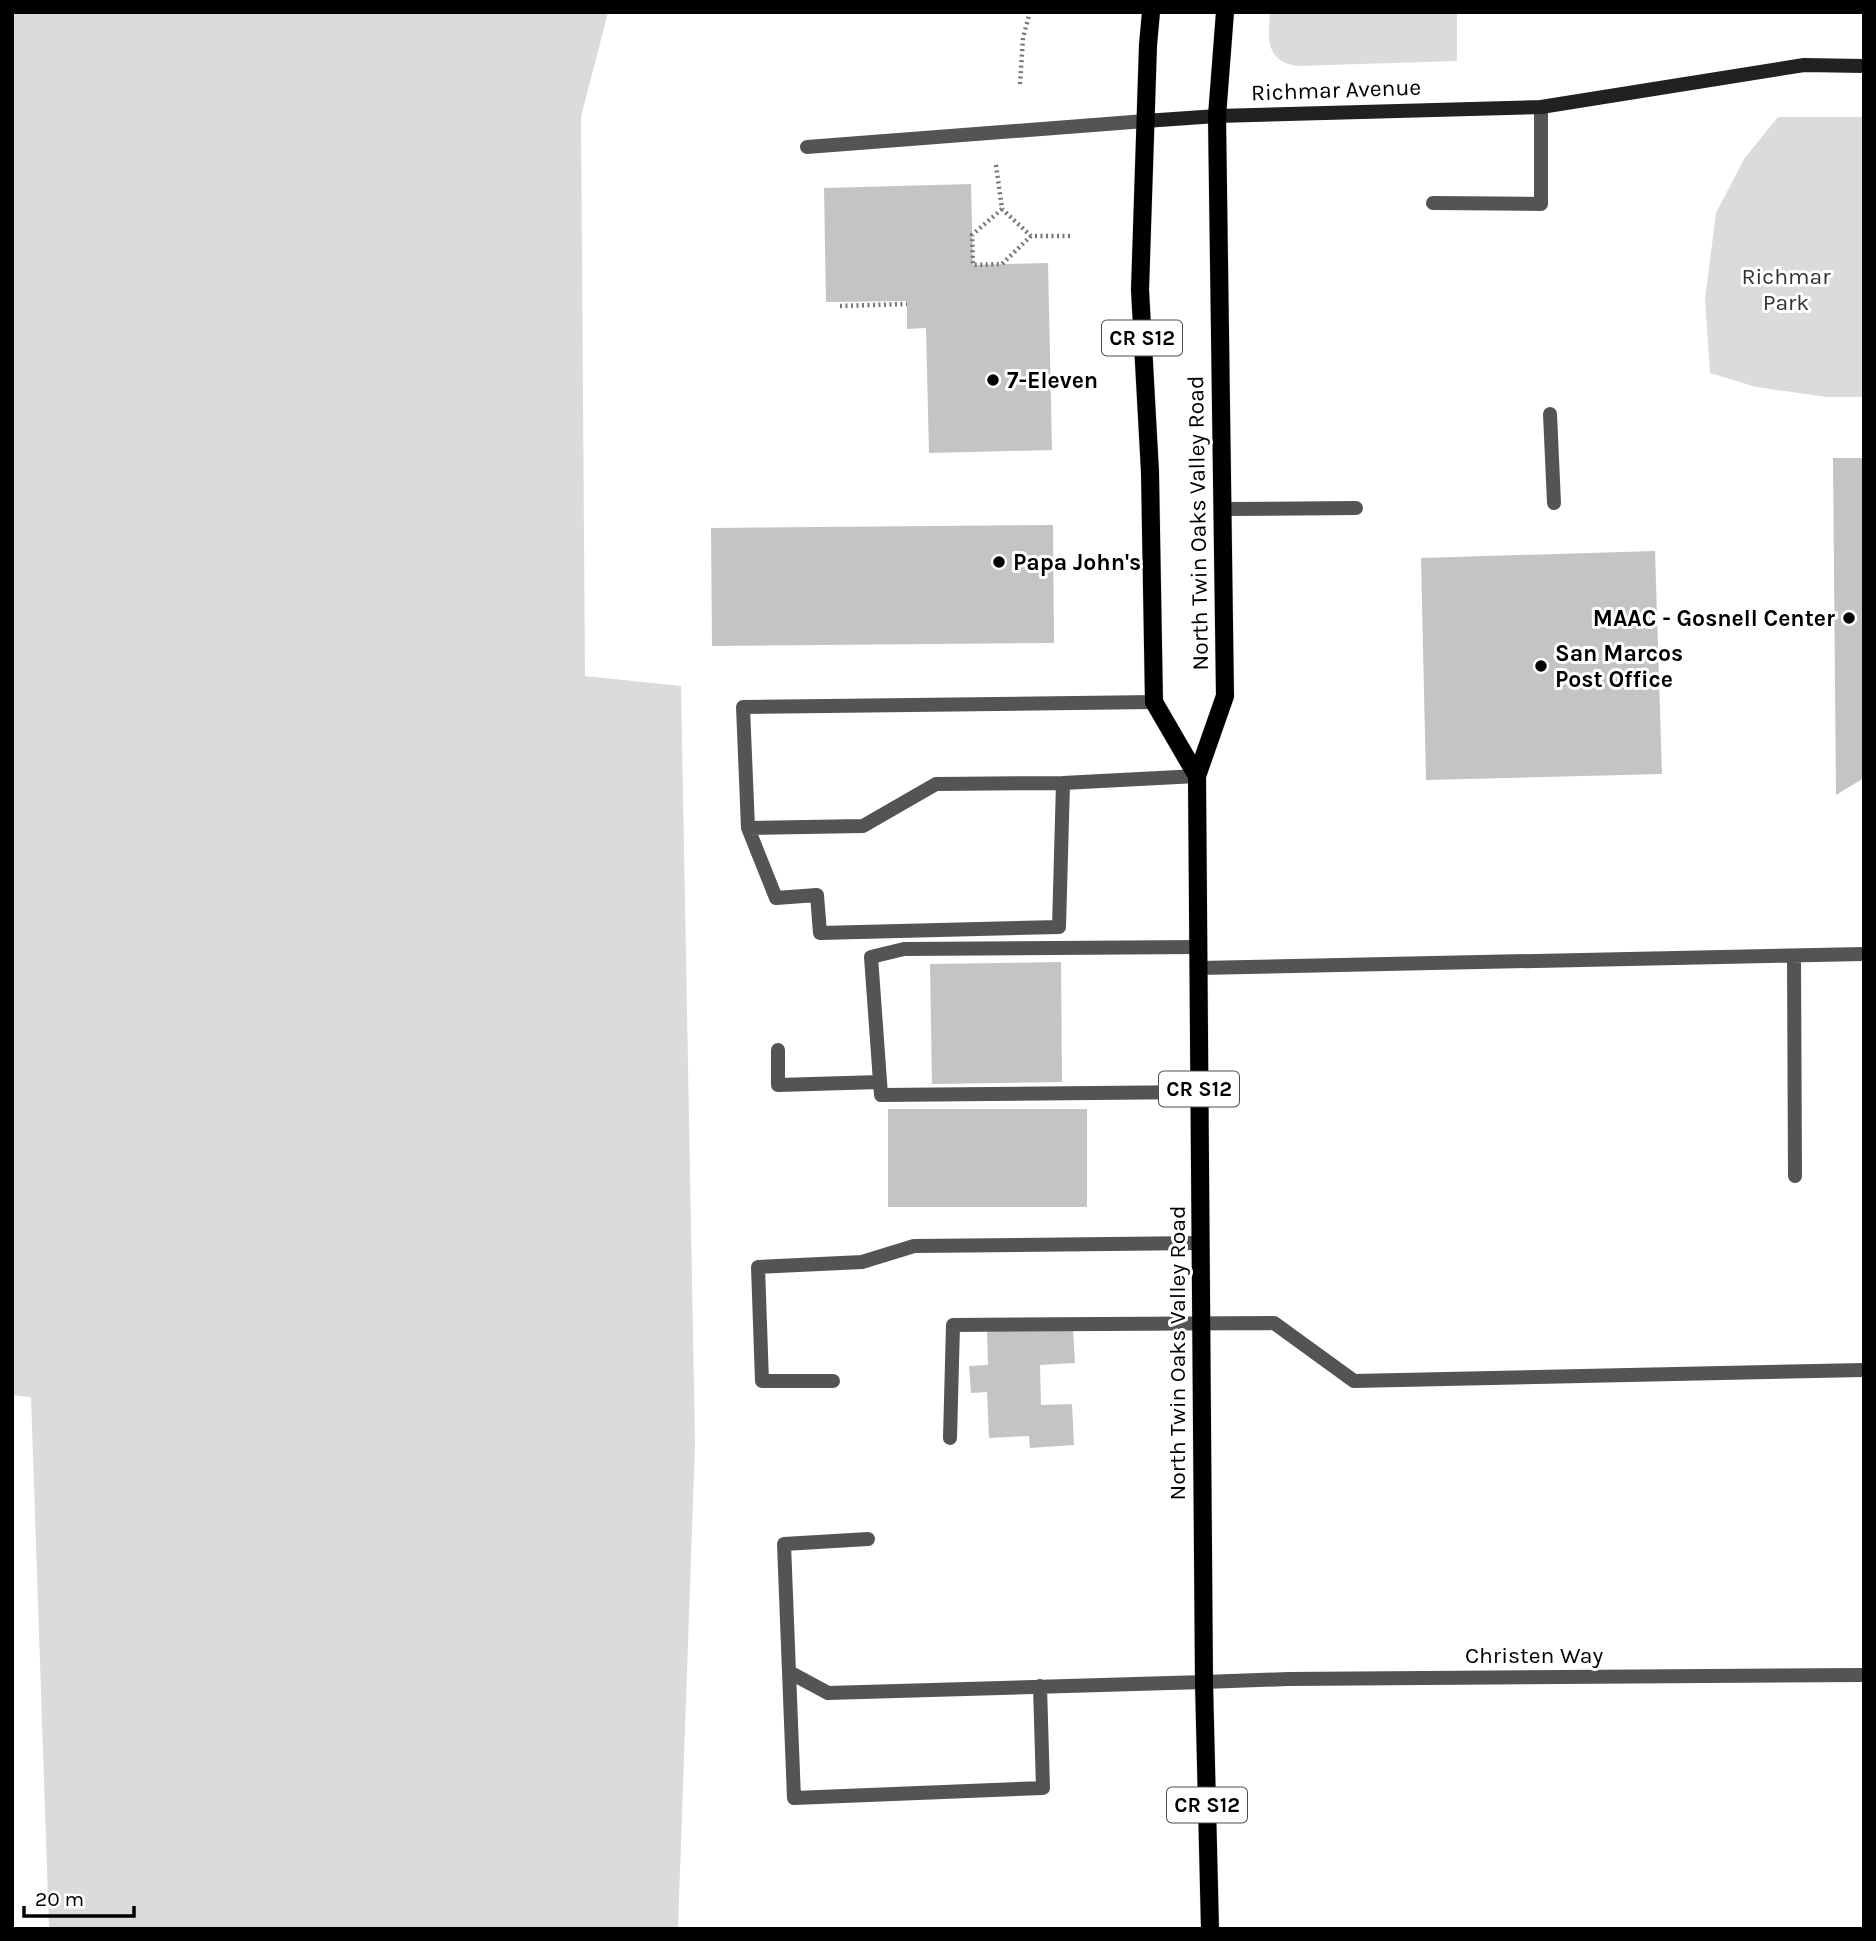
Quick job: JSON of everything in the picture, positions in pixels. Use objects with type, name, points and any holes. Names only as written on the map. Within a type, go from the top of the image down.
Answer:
[{"type":"main road","name":"North Twin Oaks Valley Road","points":[[1151,12],[1140,290],[1150,472],[1154,702],[1197,776]]},
{"type":"main road","name":"North Twin Oaks Valley Road","points":[[1210,1929],[1204,1682],[1197,776],[1225,696],[1217,116],[1226,12]]},
{"type":"main road","name":"Richmar Avenue","points":[[1145,121],[1217,116],[1541,107],[1804,65],[1864,66]]},
{"type":"street","points":[[1433,203],[1541,204],[1541,107]]},
{"type":"street","name":"Richmar Avenue","points":[[807,147],[1145,121]]},
{"type":"street","points":[[1550,414],[1554,503]]},
{"type":"street","points":[[1223,509],[1356,508]]},
{"type":"street","points":[[1063,783],[1059,927],[820,933],[817,895],[776,898],[748,828],[743,707],[1154,702]]},
{"type":"street","points":[[748,828],[863,826],[936,785],[1063,783],[1197,776]]},
{"type":"street","points":[[1198,947],[904,949],[871,957],[881,1095],[1199,1092]]},
{"type":"street","points":[[1199,968],[1864,954]]},
{"type":"street","points":[[1794,956],[1795,1176]]},
{"type":"street","points":[[778,1050],[778,1085],[880,1082]]},
{"type":"street","points":[[833,1381],[762,1381],[758,1267],[862,1262],[914,1246],[1201,1243]]},
{"type":"street","points":[[950,1438],[953,1325],[1274,1323],[1354,1381],[1864,1370]]},
{"type":"street","points":[[868,1539],[783,1544],[794,1798],[1043,1788],[1040,1686]]},
{"type":"street","name":"Christen Way","points":[[789,1672],[828,1693],[1289,1679],[1864,1675]]},
{"type":"path","points":[[1020,84],[1023,38],[1030,12]]},
{"type":"path","points":[[996,165],[1002,209],[1031,236],[1072,236]]},
{"type":"path","points":[[1002,209],[972,235],[973,265],[1002,264],[1031,236]]},
{"type":"path","points":[[840,306],[907,304]]},
{"type":"green space","points":[[12,12],[608,12],[581,117],[585,676],[681,686],[695,1443],[678,1929],[49,1929],[31,1397],[12,1395]]},
{"type":"green space","points":[[1270,12],[1457,12],[1457,61],[1297,66],[1279,59],[1274,54],[1269,39]]},
{"type":"green space","name":"Richmar Park","points":[[1778,117],[1864,117],[1864,397],[1827,397],[1756,387],[1710,373],[1705,299],[1716,213],[1744,159]]},
{"type":"building","points":[[971,184],[973,265],[1048,263],[1052,450],[929,453],[926,328],[907,329],[907,301],[826,302],[824,188]]},
{"type":"building","name":"MAAC - Gosnell Center","points":[[1833,458],[1864,458],[1864,778],[1836,795]]},
{"type":"building","points":[[1053,525],[1054,643],[712,646],[711,528]]},
{"type":"building","name":"San Marcos Post Office","points":[[1655,551],[1662,774],[1426,780],[1421,558]]},
{"type":"building","points":[[1061,962],[1062,1082],[932,1084],[930,964]]},
{"type":"building","points":[[888,1109],[1087,1109],[1087,1207],[888,1207]]},
{"type":"building","points":[[1073,1327],[1075,1363],[1040,1365],[1041,1405],[1072,1404],[1074,1445],[1030,1448],[1029,1436],[989,1438],[987,1392],[971,1393],[969,1366],[988,1365],[987,1331]]},
{"type":"place","name":"7-Eleven","points":[[993,380]]},
{"type":"place","name":"Papa John's","points":[[999,562]]},
{"type":"place","name":"MAAC - Gosnell Center","points":[[1849,618]]},
{"type":"place","name":"San Marcos Post Office","points":[[1541,666]]}]
